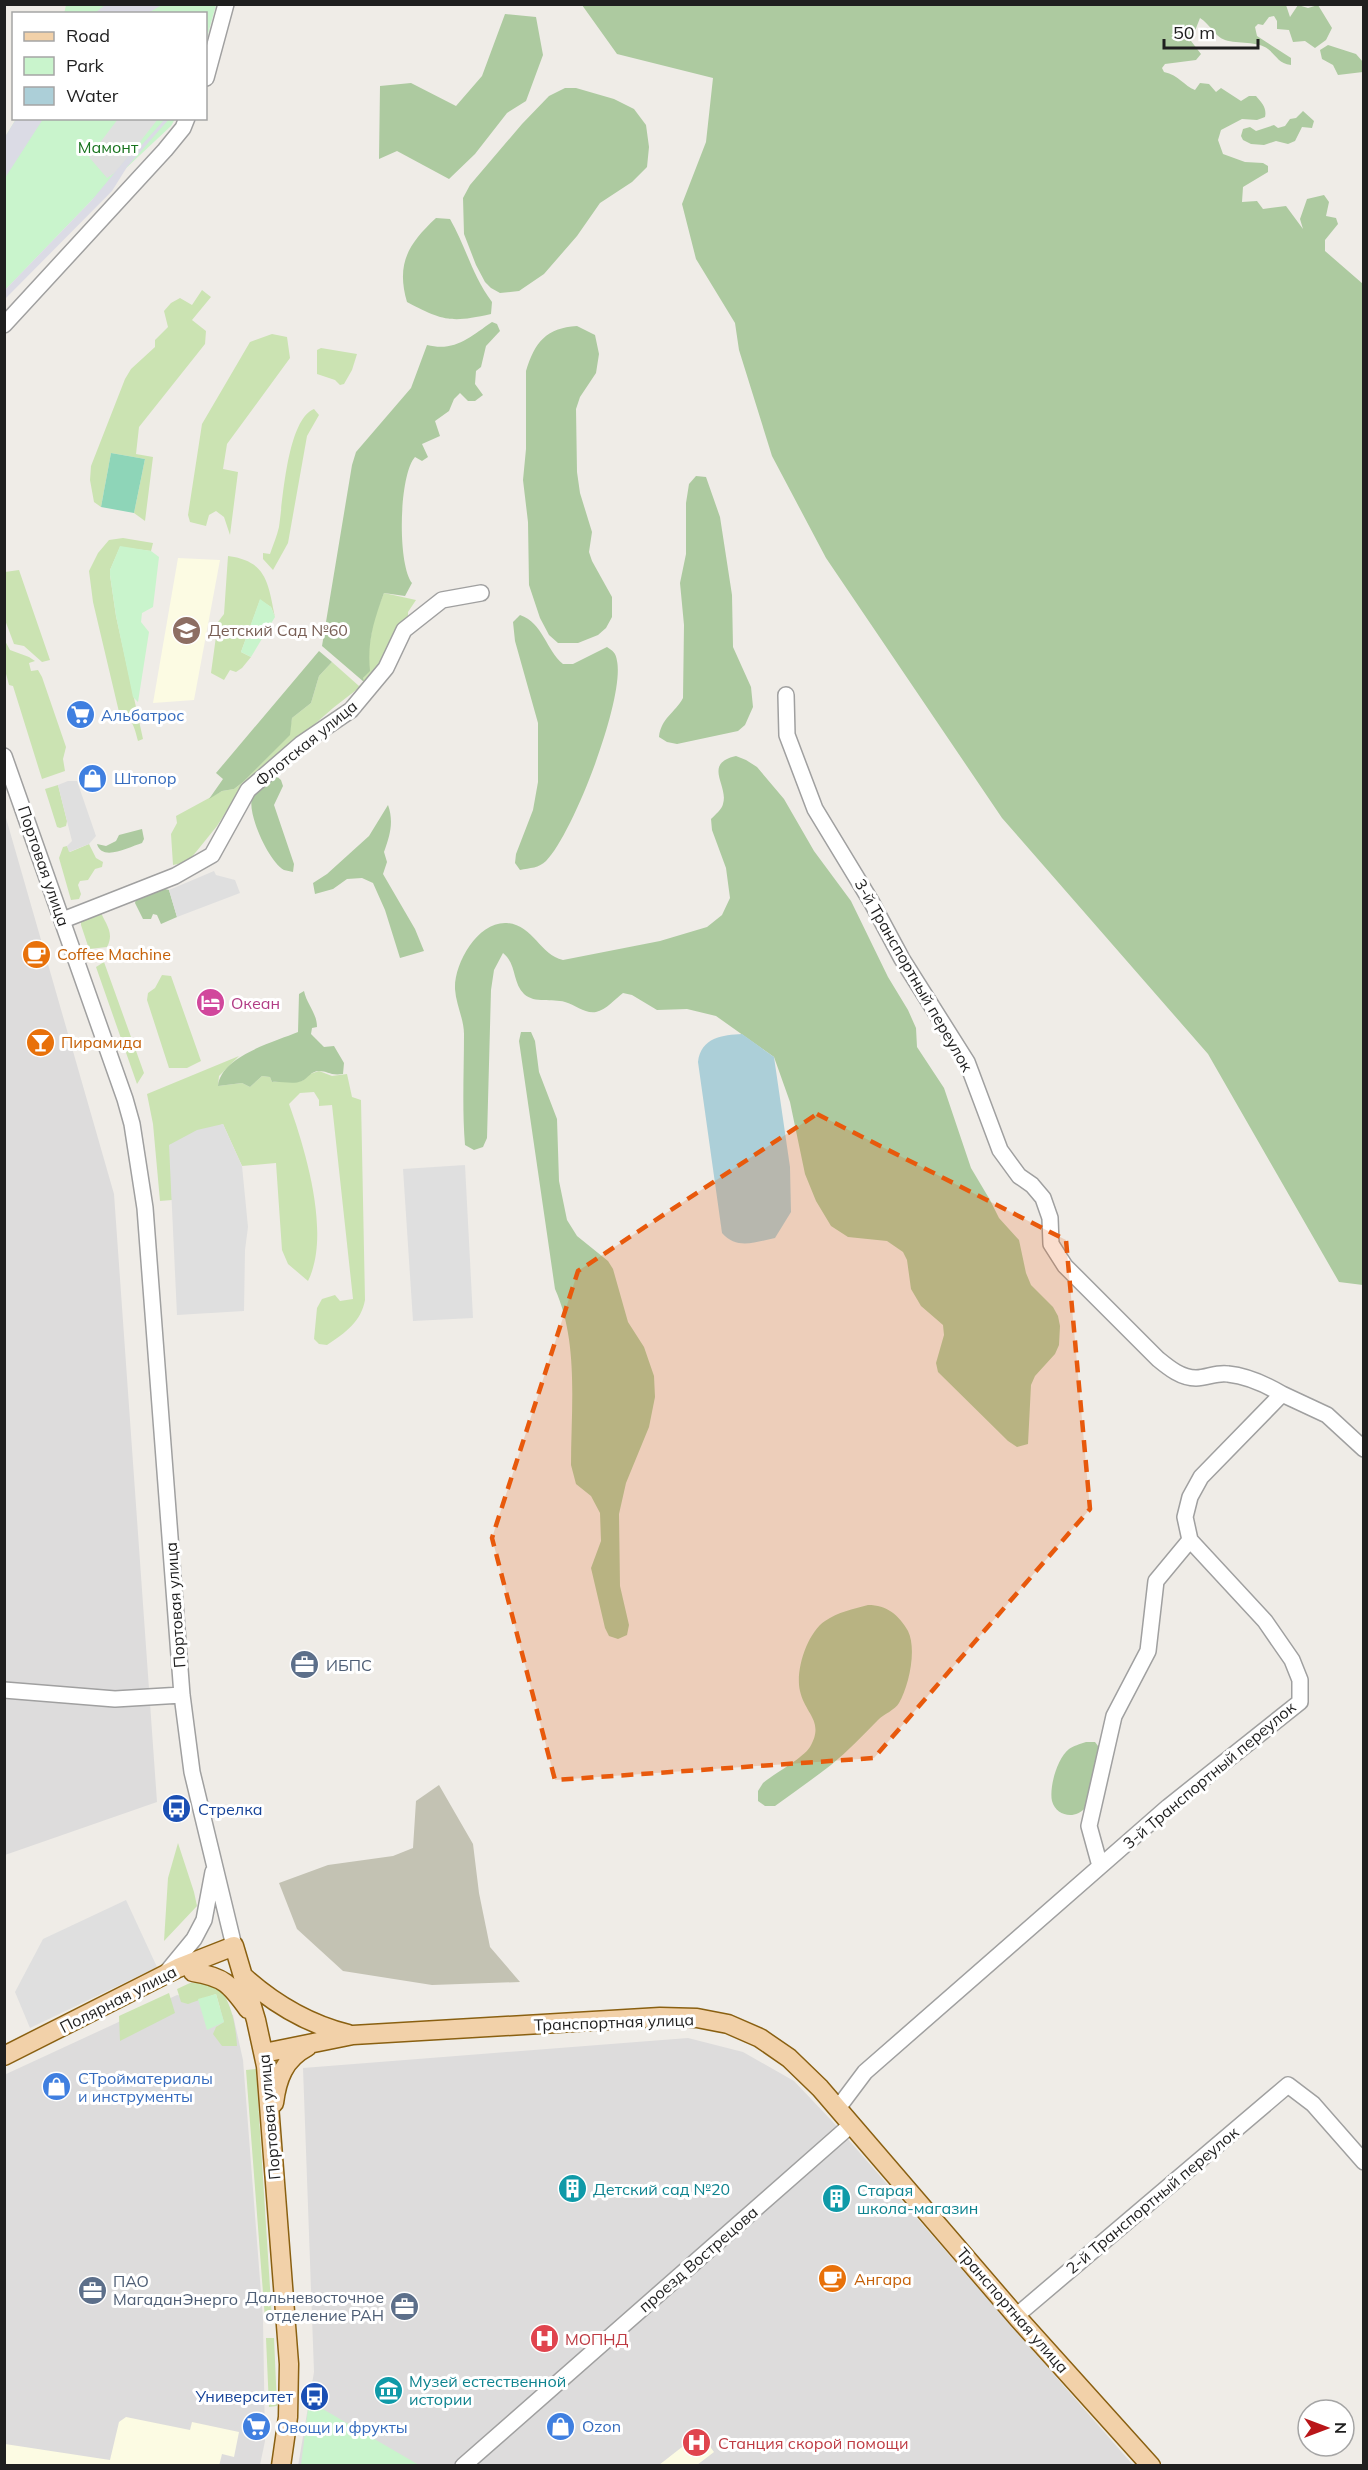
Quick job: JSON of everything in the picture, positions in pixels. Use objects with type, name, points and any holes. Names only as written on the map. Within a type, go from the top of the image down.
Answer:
[{"type":"main road","name":"Полярная улица","points":[[4,2056],[164,1975],[234,1946]]},
{"type":"main road","name":"Портовая улица","points":[[234,1946],[264,2054],[271,2126],[289,2364],[288,2417],[281,2466]]},
{"type":"main road","points":[[164,1975],[215,1971],[243,1976]]},
{"type":"main road","points":[[193,1972],[218,1977],[227,1983],[256,2020]]},
{"type":"main road","name":"Транспортная улица","points":[[243,1976],[264,1994],[293,2013],[325,2028],[353,2035]]},
{"type":"main road","name":"Транспортная улица","points":[[264,2054],[353,2035],[660,2017],[697,2018],[728,2024],[760,2038],[774,2046],[803,2070],[838,2108],[1016,2316],[1151,2466]]},
{"type":"main road","points":[[271,2126],[276,2092],[284,2068],[297,2053],[318,2042]]},
{"type":"street","points":[[207,74],[226,4]]},
{"type":"street","points":[[4,325],[165,150],[183,128],[186,120]]},
{"type":"street","name":"Флотская улица","points":[[63,920],[175,876],[212,855],[248,790],[301,744],[351,710],[386,668],[404,630],[442,600],[481,593]]},
{"type":"street","name":"3-й Транспортный переулок","points":[[786,695],[787,735],[815,808],[872,903],[902,959],[967,1062],[1000,1150],[1019,1176],[1032,1185],[1043,1198],[1050,1218],[1051,1244],[1065,1266],[1158,1359],[1175,1373],[1195,1378],[1212,1374],[1229,1374],[1259,1381],[1327,1415],[1364,1449]]},
{"type":"street","name":"Портовая улица","points":[[4,756],[63,920],[132,1124],[142,1188],[182,1695],[192,1772],[234,1946]]},
{"type":"street","points":[[1100,1866],[1089,1826],[1114,1716],[1148,1651],[1155,1581],[1190,1540],[1185,1517],[1190,1497],[1201,1476],[1281,1394]]},
{"type":"street","name":"3-й Транспортный переулок","points":[[838,2108],[865,2072],[1168,1807],[1300,1702],[1300,1680],[1292,1660],[1265,1621],[1190,1540]]},
{"type":"street","points":[[4,1690],[115,1699],[182,1695]]},
{"type":"street","points":[[164,1975],[194,1939],[204,1920],[215,1867]]},
{"type":"street","name":"2-й Транспортный переулок","points":[[1016,2316],[1288,2085],[1313,2104],[1364,2162]]},
{"type":"street","name":"проезд Вострецова","points":[[463,2466],[852,2124]]},
{"type":"highlighted area","points":[[817,1114],[1066,1240],[1090,1509],[874,1758],[555,1780],[492,1538],[578,1271]]},
{"type":"shaded area","points":[[105,4],[162,5],[150,12],[96,12]]},
{"type":"shaded area","points":[[15,120],[42,120],[5,178],[5,137]]},
{"type":"shaded area","points":[[117,120],[157,120],[116,172],[107,178],[89,157]]},
{"type":"shaded area","points":[[164,120],[168,120],[127,167],[112,191],[5,299],[5,290],[92,200],[136,147],[139,148]]},
{"type":"shaded area","name":"Детский Сад №60","points":[[178,558],[220,560],[194,700],[153,703]]},
{"type":"shaded area","points":[[68,781],[77,781],[96,836],[89,844],[69,852],[67,846],[72,841],[58,785]]},
{"type":"shaded area","points":[[4,811],[114,1194],[157,1802],[5,1855]]},
{"type":"shaded area","points":[[214,871],[216,875],[235,880],[240,893],[177,917],[169,890]]},
{"type":"shaded area","points":[[223,1124],[242,1166],[248,1227],[245,1250],[244,1311],[177,1315],[169,1145],[197,1130]]},
{"type":"shaded area","points":[[465,1165],[473,1318],[413,1321],[403,1169]]},
{"type":"shaded area","points":[[439,1785],[473,1844],[479,1893],[490,1947],[520,1982],[432,1985],[343,1971],[297,1929],[279,1883],[328,1865],[393,1856],[413,1848],[416,1801]]},
{"type":"shaded area","points":[[126,1900],[157,1967],[30,2028],[15,1992],[43,1939]]},
{"type":"shaded area","points":[[177,1995],[207,2001],[233,2015],[243,2060],[263,2319],[265,2441],[260,2465],[5,2465],[4,2075]]},
{"type":"shaded area","points":[[688,2038],[743,2052],[794,2081],[832,2121],[1133,2465],[298,2466],[314,2372],[303,2068]]},
{"type":"shaded area","points":[[126,2417],[190,2430],[192,2422],[239,2432],[234,2457],[222,2454],[219,2466],[5,2465],[5,2444],[110,2460],[119,2422]]},
{"type":"shaded area","name":"Станция скорой помощи","points":[[700,2433],[714,2452],[697,2465],[659,2465]]},
{"type":"green space","points":[[66,5],[216,5],[207,37],[207,12],[64,12]]},
{"type":"green space","points":[[582,5],[1286,5],[1290,17],[1298,5],[1308,8],[1318,5],[1332,28],[1326,40],[1315,48],[1305,41],[1293,42],[1289,30],[1277,29],[1274,16],[1269,17],[1263,25],[1258,24],[1255,27],[1257,36],[1291,58],[1291,65],[1280,61],[1264,46],[1221,38],[1200,18],[1191,41],[1201,54],[1196,60],[1165,64],[1162,68],[1164,72],[1195,90],[1200,83],[1209,84],[1216,92],[1221,88],[1241,101],[1249,96],[1256,96],[1265,108],[1265,117],[1257,120],[1242,119],[1221,130],[1218,140],[1223,154],[1245,162],[1263,163],[1268,166],[1268,172],[1243,187],[1242,202],[1257,201],[1263,209],[1286,206],[1303,229],[1300,219],[1307,199],[1324,195],[1329,202],[1326,216],[1336,218],[1338,224],[1325,240],[1325,251],[1363,284],[1363,1285],[1339,1282],[1208,1054],[1002,818],[826,558],[772,456],[739,350],[735,323],[696,259],[682,204],[706,142],[713,78],[617,54]]},
{"type":"green space","points":[[505,14],[536,17],[543,55],[526,101],[507,113],[475,154],[449,179],[397,151],[379,159],[380,86],[411,83],[456,106],[482,76]]},
{"type":"green space","points":[[1328,45],[1356,54],[1363,62],[1363,72],[1338,75],[1333,65],[1322,59],[1320,50]]},
{"type":"green space","points":[[565,88],[576,88],[614,99],[634,109],[646,125],[649,147],[647,167],[632,182],[600,203],[577,236],[544,274],[519,291],[500,293],[485,282],[476,265],[464,234],[463,198],[470,185],[522,124],[549,96]]},
{"type":"green space","points":[[1303,111],[1314,121],[1312,128],[1302,127],[1295,141],[1288,144],[1276,141],[1264,145],[1251,144],[1243,140],[1241,136],[1243,129],[1250,127],[1256,131],[1274,125],[1278,128],[1285,126],[1290,119],[1296,118]]},
{"type":"green space","name":"Мамонт","points":[[15,120],[174,120],[171,126],[92,200],[5,290],[5,137]]},
{"type":"green space","points":[[436,218],[450,219],[479,282],[492,302],[491,314],[466,319],[439,317],[407,302],[403,276],[407,256],[418,237]]},
{"type":"green space","points":[[202,290],[211,297],[192,320],[206,331],[205,344],[139,427],[136,454],[153,457],[145,521],[134,513],[145,459],[111,453],[101,507],[94,502],[90,480],[91,466],[125,379],[131,369],[155,347],[155,340],[168,327],[164,311],[180,298],[192,305]]},
{"type":"green space","points":[[492,322],[497,324],[500,331],[486,346],[481,367],[476,371],[475,384],[483,395],[475,401],[468,401],[460,393],[454,399],[449,411],[435,421],[440,436],[422,444],[428,457],[422,461],[415,457],[410,467],[403,500],[402,539],[407,573],[412,583],[405,596],[384,593],[372,631],[370,671],[363,678],[364,682],[322,646],[356,452],[411,388],[427,345],[437,347],[454,345]]},
{"type":"green space","points":[[577,326],[595,335],[599,354],[596,373],[580,397],[576,409],[577,472],[580,493],[592,532],[589,552],[612,597],[612,617],[606,628],[598,635],[578,643],[558,643],[549,635],[540,618],[529,585],[528,522],[523,480],[526,449],[526,371],[533,352],[543,338],[557,330]]},
{"type":"green space","points":[[272,334],[287,337],[290,358],[227,444],[223,469],[238,472],[230,535],[224,517],[216,511],[209,515],[206,526],[190,522],[188,515],[202,424],[250,342]]},
{"type":"green space","points":[[321,348],[357,354],[344,384],[340,385],[335,380],[317,374],[317,350]]},
{"type":"green space","points":[[314,409],[319,415],[307,436],[288,543],[273,570],[263,559],[263,553],[270,554],[278,530],[292,444],[305,416]]},
{"type":"green space","points":[[111,453],[145,459],[134,513],[101,507]]},
{"type":"green space","points":[[696,476],[706,477],[720,517],[732,595],[733,647],[751,687],[753,707],[745,725],[738,731],[677,744],[659,737],[665,720],[683,698],[684,625],[680,583],[686,554],[686,503],[689,484]]},
{"type":"green space","points":[[123,538],[153,543],[151,551],[120,547],[110,570],[116,616],[143,739],[138,741],[130,720],[119,712],[93,602],[89,571],[98,553],[109,540]]},
{"type":"green space","points":[[120,546],[151,551],[159,557],[153,607],[142,613],[141,622],[149,632],[138,702],[133,697],[110,575]]},
{"type":"green space","points":[[228,556],[251,563],[264,576],[275,617],[271,607],[260,600],[241,652],[251,657],[236,672],[230,670],[224,680],[211,673],[218,622],[224,614]]},
{"type":"green space","points":[[19,570],[50,660],[42,662],[24,646],[14,644],[5,620],[5,572]]},
{"type":"green space","points":[[384,593],[416,600],[373,677],[333,708],[240,790],[217,826],[196,852],[187,862],[173,865],[171,834],[177,823],[176,816],[222,791],[234,789],[243,782],[289,735],[292,718],[311,703],[319,676],[332,662],[359,686],[363,682],[363,678],[369,671],[368,653],[374,618]]},
{"type":"green space","points":[[260,599],[271,607],[275,617],[251,657],[241,652]]},
{"type":"green space","points":[[520,615],[534,624],[552,652],[563,664],[573,664],[607,647],[616,656],[617,679],[613,704],[595,765],[570,824],[546,861],[520,870],[515,863],[516,854],[533,810],[538,782],[538,723],[515,641],[513,622]]},
{"type":"green space","points":[[4,639],[10,650],[35,661],[29,663],[31,671],[38,670],[42,677],[66,747],[63,759],[65,771],[42,779],[13,686],[9,685],[5,670]]},
{"type":"green space","points":[[319,651],[332,662],[319,676],[311,703],[292,718],[290,735],[243,782],[234,789],[222,791],[209,799],[223,779],[216,773]]},
{"type":"green space","points":[[736,756],[757,767],[784,799],[814,851],[851,901],[888,977],[908,1010],[916,1028],[917,1047],[944,1088],[971,1168],[999,1218],[1019,1240],[1031,1285],[1053,1307],[1058,1316],[1059,1345],[1055,1354],[1035,1376],[1031,1385],[1028,1444],[1017,1447],[1008,1441],[938,1372],[936,1363],[944,1335],[943,1325],[921,1306],[911,1289],[907,1260],[903,1252],[887,1241],[848,1237],[831,1226],[816,1201],[805,1174],[790,1102],[774,1057],[716,1016],[687,1009],[657,1010],[632,995],[623,993],[596,1012],[584,1011],[565,1002],[533,999],[520,989],[511,962],[503,953],[494,970],[491,990],[487,1138],[483,1147],[474,1150],[465,1145],[464,1028],[455,989],[463,956],[478,936],[496,924],[516,925],[530,934],[548,952],[563,960],[660,941],[707,927],[722,915],[730,898],[726,868],[712,830],[711,819],[723,804],[723,790],[719,776],[720,764]]},
{"type":"green space","points":[[274,774],[281,780],[283,786],[274,805],[294,864],[293,872],[284,870],[272,858],[260,837],[251,805],[255,791]]},
{"type":"green space","points":[[58,785],[67,821],[66,826],[60,828],[57,827],[45,789]]},
{"type":"green space","points":[[388,805],[391,823],[384,852],[387,862],[383,874],[415,929],[424,951],[400,958],[385,910],[373,883],[362,878],[347,879],[333,889],[315,894],[313,883],[327,874],[369,836]]},
{"type":"green space","points":[[142,829],[144,839],[142,843],[123,850],[104,852],[97,844],[106,846],[116,841],[119,835]]},
{"type":"green space","points":[[89,844],[96,858],[103,862],[102,867],[95,869],[88,880],[80,881],[79,899],[71,900],[59,858],[63,847],[67,846],[70,852]]},
{"type":"green space","points":[[165,889],[169,890],[177,917],[161,924],[157,915],[153,914],[151,919],[143,919],[135,903],[136,899]]},
{"type":"green space","points":[[100,910],[110,932],[109,942],[107,947],[89,949],[81,925],[81,916]]},
{"type":"green space","points":[[104,962],[144,1073],[137,1084],[96,967]]},
{"type":"green space","points":[[162,975],[171,976],[201,1061],[187,1068],[169,1068],[147,1000],[148,993],[155,988]]},
{"type":"green space","points":[[304,991],[317,1022],[317,1027],[312,1028],[311,1034],[324,1047],[334,1046],[344,1063],[343,1074],[316,1071],[302,1081],[291,1083],[272,1082],[270,1077],[262,1076],[250,1087],[242,1083],[218,1086],[221,1075],[238,1058],[298,1032],[299,994]]},
{"type":"green space","points":[[521,1032],[531,1032],[535,1041],[539,1072],[557,1119],[559,1181],[567,1220],[577,1236],[608,1261],[613,1269],[628,1322],[644,1347],[654,1376],[655,1397],[649,1427],[626,1483],[619,1514],[620,1586],[629,1625],[627,1635],[618,1639],[609,1636],[605,1628],[591,1568],[601,1541],[600,1513],[591,1496],[576,1484],[571,1465],[571,1353],[563,1309],[555,1289],[519,1041]]},
{"type":"green space","points":[[239,1056],[219,1076],[218,1086],[242,1083],[250,1087],[262,1076],[270,1077],[272,1082],[302,1081],[310,1074],[319,1071],[332,1076],[347,1074],[352,1097],[361,1100],[365,1300],[356,1321],[327,1345],[319,1344],[314,1339],[317,1308],[322,1299],[335,1295],[340,1301],[353,1299],[332,1105],[319,1106],[319,1100],[314,1092],[300,1093],[289,1104],[309,1169],[317,1217],[317,1241],[308,1281],[288,1264],[282,1250],[276,1163],[242,1166],[223,1124],[170,1145],[172,1200],[160,1201],[153,1124],[147,1094]]},
{"type":"green space","points":[[875,1605],[892,1612],[904,1625],[911,1639],[911,1667],[899,1703],[831,1765],[775,1806],[765,1806],[758,1801],[758,1791],[763,1783],[806,1752],[814,1738],[815,1724],[802,1699],[799,1683],[801,1663],[808,1643],[825,1621],[840,1613]]},
{"type":"green space","points":[[1086,1742],[1095,1742],[1101,1750],[1093,1788],[1088,1803],[1081,1812],[1066,1815],[1057,1810],[1052,1801],[1055,1774],[1065,1753],[1072,1747]]},
{"type":"green space","points":[[178,1843],[197,1906],[164,1941],[168,1878]]},
{"type":"green space","points":[[190,1983],[209,1983],[223,1993],[234,2020],[237,2046],[222,2046],[213,2034],[216,2027],[224,2022],[216,1994],[188,2004],[181,2002],[177,1989]]},
{"type":"green space","points":[[169,1993],[175,2013],[120,2041],[119,2016]]},
{"type":"green space","points":[[216,1994],[224,2022],[207,2030],[198,1999]]},
{"type":"green space","points":[[256,2069],[272,2319],[265,2319],[246,2070]]},
{"type":"green space","points":[[266,2338],[274,2338],[277,2406],[269,2407]]},
{"type":"green space","points":[[309,2401],[419,2465],[301,2465]]},
{"type":"water","points":[[742,1034],[774,1057],[790,1167],[791,1212],[775,1238],[753,1243],[734,1242],[722,1233],[698,1062],[703,1047],[708,1042],[728,1035]]},
{"type":"place","name":"Детский Сад №60","points":[[187,630]]},
{"type":"place","name":"Альбатрос","points":[[80,715]]},
{"type":"place","name":"Штопор","points":[[93,778]]},
{"type":"place","name":"Coffee Machine","points":[[36,954]]},
{"type":"place","name":"Океан","points":[[210,1003]]},
{"type":"place","name":"Пирамида","points":[[40,1042]]},
{"type":"place","name":"ИБПС","points":[[305,1665]]},
{"type":"place","name":"Стрелка","points":[[177,1809]]},
{"type":"place","name":"СТройматериалы и инструменты","points":[[57,2087]]},
{"type":"place","name":"Детский сад №20","points":[[572,2189]]},
{"type":"place","name":"Старая школа-магазин","points":[[836,2199]]},
{"type":"place","name":"Ангара","points":[[833,2279]]},
{"type":"place","name":"ПАО МагаданЭнерго","points":[[92,2290]]},
{"type":"place","name":"Дальневосточное отделение РАН","points":[[405,2306]]},
{"type":"place","name":"МОПНД","points":[[544,2339]]},
{"type":"place","name":"Музей естественной истории","points":[[388,2390]]},
{"type":"place","name":"Университет","points":[[314,2396]]},
{"type":"place","name":"Ozon","points":[[561,2426]]},
{"type":"place","name":"Овощи и фрукты","points":[[256,2427]]},
{"type":"place","name":"Станция скорой помощи","points":[[697,2443]]}]
